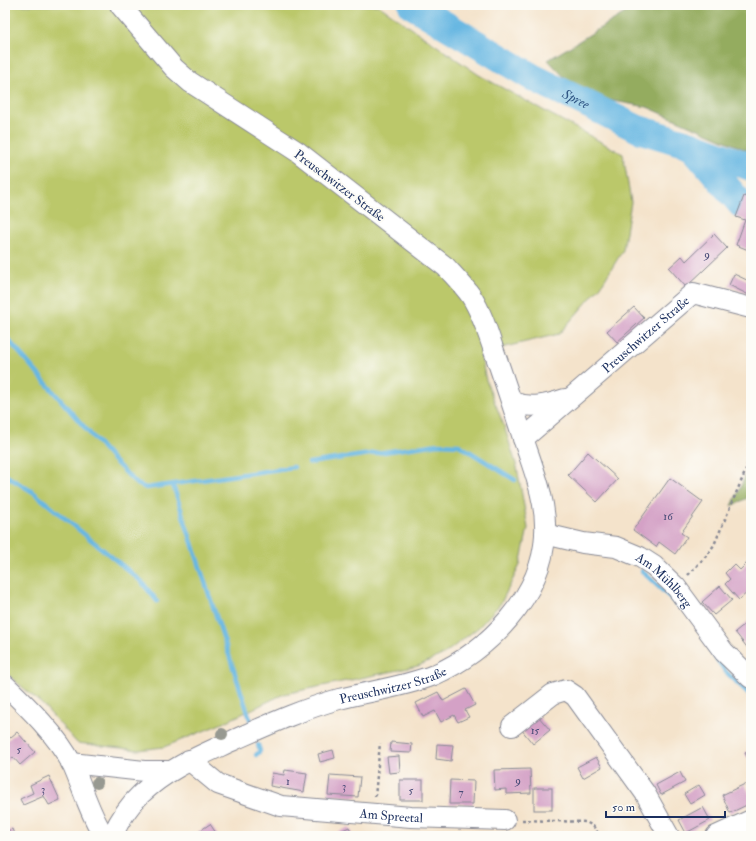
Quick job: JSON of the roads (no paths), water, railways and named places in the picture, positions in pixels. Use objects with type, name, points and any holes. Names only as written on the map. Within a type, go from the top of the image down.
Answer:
[{"type":"street","name":"Preuschwitzer Straße","points":[[112,836],[120,820],[139,795],[168,772],[189,760],[278,720],[310,708],[412,682],[433,675],[476,649],[496,632],[524,597],[543,557],[545,534],[544,514],[538,484],[512,402],[482,316],[472,298],[446,267],[298,152],[190,82],[174,68],[120,5]]},
{"type":"street","name":"Preuschwitzer Straße","points":[[523,439],[693,293],[751,308]]},
{"type":"street","name":"Preuschwitzer Straße","points":[[512,402],[532,406],[545,405],[569,398]]},
{"type":"street","name":"Am Mühlberg","points":[[545,534],[582,543],[616,547],[640,557],[654,566],[676,587],[724,652],[751,678]]},
{"type":"street","points":[[5,685],[56,740],[72,763],[88,808],[104,836]]},
{"type":"street","points":[[512,726],[553,694],[566,690],[575,696],[645,793],[669,836]]},
{"type":"street","name":"Am Spreetal","points":[[189,760],[218,784],[281,806],[373,814],[505,820]]},
{"type":"street","points":[[72,763],[144,771],[168,772]]},
{"type":"street","points":[[716,836],[749,825]]},
{"type":"waterway","name":"Spree","points":[[412,5],[532,77],[638,129],[691,145],[751,167]]},
{"type":"waterway","points":[[691,145],[741,204]]},
{"type":"waterway","points":[[5,336],[113,460],[137,484],[146,488],[294,467]]},
{"type":"waterway","points":[[309,463],[438,444],[459,445],[515,480]]},
{"type":"waterway","points":[[5,475],[33,492],[141,581],[157,601]]},
{"type":"waterway","points":[[173,485],[251,722]]},
{"type":"waterway","points":[[642,571],[679,606]]},
{"type":"waterway","points":[[710,649],[725,671],[751,696]]},
{"type":"waterway","points":[[256,755],[260,751],[258,745]]}]
